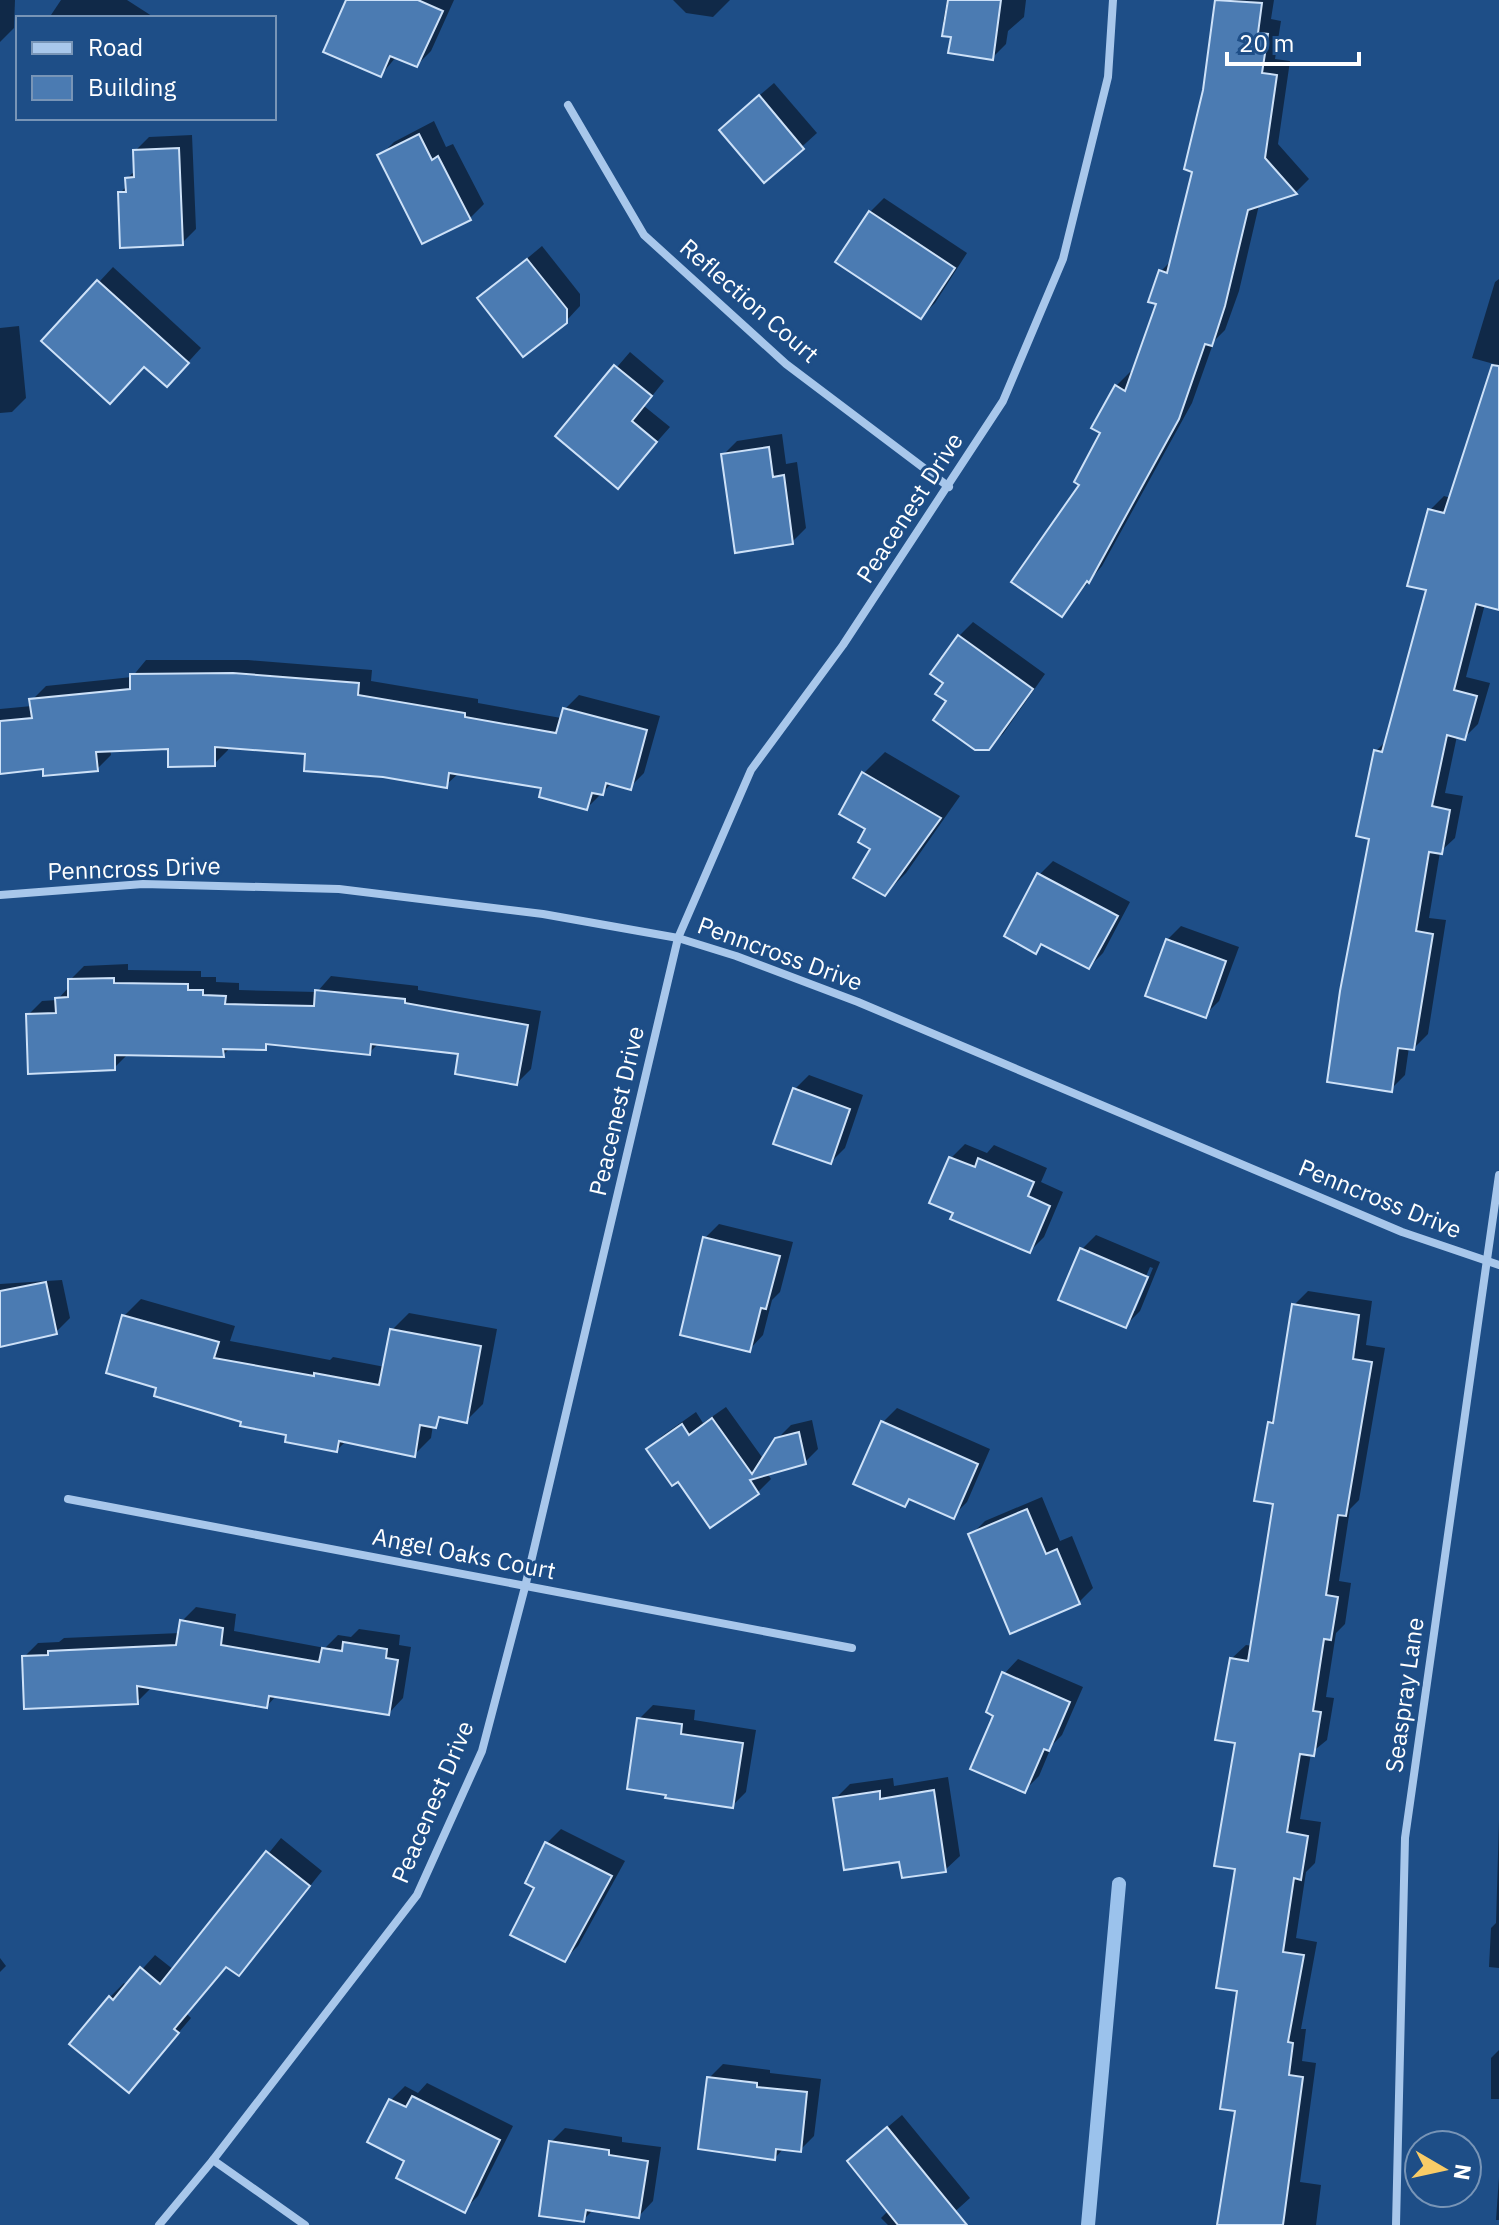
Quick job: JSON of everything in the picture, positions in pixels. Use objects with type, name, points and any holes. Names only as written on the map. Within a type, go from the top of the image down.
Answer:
[{"type":"street","name":"Peacenest Drive","points":[[159,2225],[213,2160],[417,1895],[482,1751],[525,1587],[678,938],[751,770],[843,645],[1003,401],[1063,259],[1108,77],[1113,0]]},
{"type":"street","name":"Reflection Court","points":[[568,105],[644,235],[786,364],[949,487]]},
{"type":"street","name":"Penncross Drive","points":[[0,895],[143,884],[339,889],[543,914],[678,938],[736,956],[858,1002],[1402,1232],[1499,1265]]},
{"type":"street","name":"Seaspray Lane","points":[[1396,2225],[1405,1838],[1499,1175]]},
{"type":"street","name":"Angel Oaks Court","points":[[68,1499],[852,1648]]},
{"type":"street","points":[[213,2160],[305,2225]]},
{"type":"building","points":[[346,0],[418,0],[443,11],[417,67],[390,56],[381,77],[323,52]]},
{"type":"building","points":[[948,0],[1001,0],[993,60],[948,53],[951,37],[942,36]]},
{"type":"building","points":[[1215,0],[1262,3],[1258,33],[1268,34],[1262,73],[1277,75],[1265,158],[1297,194],[1248,210],[1212,346],[1205,344],[1179,419],[1089,583],[1087,581],[1062,617],[1011,582],[1079,485],[1074,482],[1100,433],[1091,428],[1115,385],[1125,391],[1156,304],[1148,302],[1159,270],[1167,273],[1192,172],[1184,169],[1203,90]]},
{"type":"building","points":[[759,95],[804,149],[764,183],[719,130]]},
{"type":"building","points":[[419,134],[432,160],[438,156],[471,220],[422,244],[377,155]]},
{"type":"building","points":[[179,148],[183,245],[120,248],[118,192],[126,192],[125,178],[134,177],[133,150]]},
{"type":"building","points":[[869,211],[955,268],[921,319],[835,262]]},
{"type":"building","points":[[527,259],[567,309],[567,323],[523,357],[477,298]]},
{"type":"building","points":[[97,280],[189,363],[167,387],[144,367],[110,404],[41,341]]},
{"type":"building","points":[[614,365],[652,396],[632,421],[657,442],[618,489],[555,436]]},
{"type":"building","points":[[1492,365],[1499,366],[1499,610],[1476,604],[1454,690],[1477,696],[1465,740],[1447,735],[1432,806],[1450,810],[1442,854],[1429,852],[1416,931],[1433,934],[1414,1050],[1398,1048],[1392,1092],[1327,1082],[1340,991],[1369,839],[1356,836],[1374,750],[1382,752],[1426,590],[1407,586],[1428,509],[1444,513]]},
{"type":"building","points":[[769,447],[773,477],[784,475],[793,544],[735,553],[721,454]]},
{"type":"building","points":[[958,635],[1033,689],[989,750],[975,750],[933,720],[946,701],[935,694],[943,683],[930,674]]},
{"type":"building","points":[[233,673],[359,683],[358,695],[465,713],[465,717],[556,733],[563,708],[647,730],[631,790],[606,783],[603,795],[592,793],[587,810],[539,797],[541,788],[449,773],[447,788],[383,777],[304,771],[305,754],[215,747],[215,766],[168,767],[168,749],[96,752],[98,771],[43,776],[43,769],[0,774],[0,721],[32,718],[29,699],[130,689],[130,674]]},
{"type":"building","points":[[862,772],[941,818],[885,896],[853,878],[870,849],[858,842],[865,829],[839,814]]},
{"type":"building","points":[[1037,873],[1118,916],[1089,969],[1041,944],[1036,954],[1004,936]]},
{"type":"building","points":[[1166,939],[1226,961],[1206,1018],[1145,996]]},
{"type":"building","points":[[114,978],[114,983],[188,984],[188,990],[203,990],[203,995],[226,996],[225,1004],[314,1006],[315,990],[405,999],[405,1003],[528,1025],[517,1085],[455,1074],[458,1054],[371,1044],[370,1055],[266,1044],[266,1050],[223,1049],[224,1057],[115,1055],[115,1070],[28,1074],[26,1014],[56,1013],[55,998],[68,997],[68,979]]},
{"type":"building","points":[[793,1088],[850,1109],[831,1164],[773,1144]]},
{"type":"building","points":[[949,1157],[975,1167],[978,1158],[1034,1182],[1028,1196],[1050,1206],[1030,1253],[950,1219],[953,1213],[929,1203]]},
{"type":"building","points":[[703,1237],[780,1256],[766,1309],[761,1308],[750,1352],[680,1335]]},
{"type":"building","points":[[1080,1248],[1148,1277],[1126,1328],[1058,1300]]},
{"type":"building","points":[[46,1282],[57,1334],[0,1347],[0,1291]]},
{"type":"building","points":[[1292,1304],[1359,1315],[1353,1359],[1372,1362],[1346,1516],[1338,1515],[1326,1595],[1338,1597],[1331,1640],[1324,1639],[1313,1711],[1321,1712],[1314,1756],[1300,1754],[1287,1832],[1308,1836],[1301,1880],[1294,1878],[1283,1952],[1304,1955],[1288,2042],[1293,2043],[1289,2075],[1303,2077],[1283,2225],[1217,2225],[1235,2111],[1220,2109],[1237,1991],[1216,1988],[1235,1869],[1214,1866],[1235,1743],[1215,1740],[1230,1658],[1248,1661],[1273,1504],[1254,1501],[1268,1422],[1273,1423]]},
{"type":"building","points":[[122,1315],[219,1342],[214,1358],[379,1385],[390,1329],[481,1346],[467,1423],[439,1417],[436,1428],[420,1425],[415,1457],[339,1441],[337,1452],[285,1442],[286,1435],[240,1426],[241,1422],[154,1396],[156,1388],[106,1373]]},
{"type":"building","points":[[712,1418],[752,1474],[775,1438],[799,1432],[806,1464],[750,1480],[759,1494],[710,1528],[678,1482],[672,1486],[646,1449],[682,1424],[689,1435]]},
{"type":"building","points":[[881,1421],[978,1464],[954,1519],[909,1499],[905,1507],[853,1484]]},
{"type":"building","points":[[1027,1509],[1046,1554],[1057,1549],[1080,1604],[1010,1634],[968,1534]]},
{"type":"building","points":[[180,1620],[223,1628],[221,1645],[319,1662],[322,1648],[342,1651],[343,1642],[387,1649],[386,1658],[398,1660],[389,1715],[269,1696],[267,1708],[137,1686],[138,1704],[24,1709],[22,1656],[48,1655],[48,1651],[176,1645]]},
{"type":"building","points":[[1002,1672],[1070,1702],[1049,1751],[1044,1749],[1025,1793],[970,1769],[993,1716],[986,1712]]},
{"type":"building","points":[[637,1718],[682,1724],[681,1734],[743,1743],[733,1808],[627,1789]]},
{"type":"building","points":[[934,1790],[946,1872],[902,1878],[899,1862],[844,1870],[833,1798],[880,1791],[880,1799]]},
{"type":"building","points":[[545,1842],[612,1876],[565,1962],[510,1935],[534,1888],[525,1883]]},
{"type":"building","points":[[266,1851],[310,1886],[239,1976],[226,1967],[174,2029],[179,2033],[129,2093],[69,2044],[109,1996],[113,2000],[140,1967],[160,1984]]},
{"type":"building","points":[[707,2077],[757,2083],[757,2087],[807,2092],[801,2152],[776,2149],[775,2160],[698,2149]]},
{"type":"building","points":[[412,2096],[500,2140],[465,2213],[396,2178],[404,2161],[367,2142],[389,2099],[406,2107]]},
{"type":"building","points":[[887,2127],[967,2225],[898,2225],[847,2161]]},
{"type":"building","points":[[549,2141],[609,2150],[609,2155],[648,2161],[639,2218],[586,2210],[584,2222],[539,2216]]},
{"type":"waterway","points":[[1088,2225],[1119,1884]]}]
